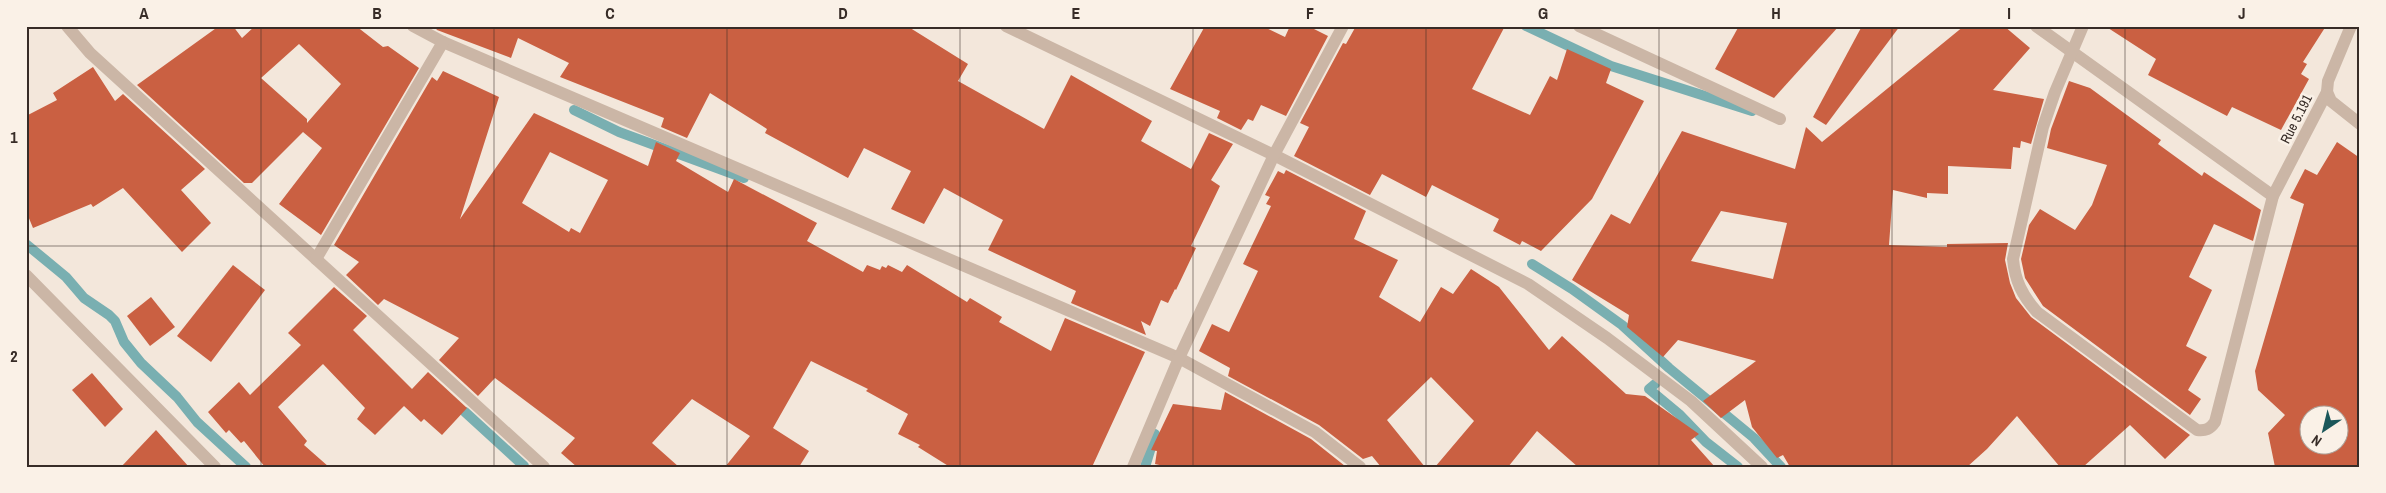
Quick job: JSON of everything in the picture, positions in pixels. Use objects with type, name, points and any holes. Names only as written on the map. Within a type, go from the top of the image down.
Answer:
[{"type":"street","points":[[67,26],[90,53],[544,467]]},
{"type":"street","points":[[413,26],[443,42],[1179,358],[1315,432],[1360,467]]},
{"type":"street","points":[[1006,26],[1274,155],[1528,284],[1607,338],[1690,401],[1762,467]]},
{"type":"street","points":[[1133,467],[1179,358],[1274,155],[1343,26]]},
{"type":"street","points":[[1579,26],[1780,119]]},
{"type":"street","points":[[2036,26],[2273,196]]},
{"type":"street","name":"Rue 5.191","points":[[2083,26],[2044,127],[2013,259],[2014,277],[2022,295],[2036,312],[2197,430],[2204,431],[2215,422],[2273,196],[2326,92],[2328,81],[2351,26]]},
{"type":"street","points":[[316,259],[443,42]]},
{"type":"street","points":[[2326,92],[2331,101],[2360,124]]},
{"type":"street","points":[[26,275],[215,467]]},
{"type":"building","points":[[219,26],[233,26],[242,38],[255,26],[356,26],[383,47],[388,46],[419,68],[321,235],[279,204],[322,148],[303,132],[252,183],[244,183],[137,85]],"holes":[[[299,44],[341,84],[307,123],[307,119],[261,78]]]},
{"type":"building","points":[[434,26],[907,26],[968,64],[958,81],[1044,129],[1071,75],[1152,121],[1141,141],[1191,169],[1209,133],[1233,144],[1211,180],[1220,186],[1191,246],[1196,248],[1176,290],[1168,303],[1161,300],[1150,326],[1141,321],[1146,335],[1071,303],[1076,291],[988,250],[1003,220],[944,188],[924,224],[891,209],[911,171],[864,148],[848,178],[765,133],[767,129],[710,93],[687,138],[661,127],[664,118],[560,77],[569,63],[518,38],[511,58],[437,30]]},
{"type":"building","points":[[1205,26],[1262,26],[1285,37],[1290,26],[1308,26],[1328,36],[1286,116],[1261,105],[1253,121],[1248,119],[1241,130],[1217,118],[1220,111],[1170,89]]},
{"type":"building","points":[[1356,26],[1505,26],[1472,89],[1530,115],[1550,76],[1557,80],[1567,49],[1611,69],[1606,83],[1644,101],[1592,199],[1541,251],[1522,241],[1520,245],[1493,231],[1499,219],[1432,185],[1426,197],[1382,174],[1370,195],[1294,156],[1309,127],[1300,123],[1343,43],[1346,44]]},
{"type":"building","points":[[1739,26],[1839,26],[1774,98],[1715,69]]},
{"type":"building","points":[[1862,26],[1900,26],[1826,125],[1813,117]]},
{"type":"building","points":[[1964,26],[2004,26],[2030,48],[1993,90],[2044,99],[2031,144],[2021,141],[2020,148],[2013,147],[2011,169],[1948,166],[1948,194],[1927,193],[1927,198],[1893,190],[1889,245],[1947,247],[1947,244],[2008,243],[2005,260],[2010,283],[2016,298],[2031,317],[2190,435],[2165,459],[2130,425],[2083,467],[2060,467],[2017,416],[1987,449],[1967,467],[1790,467],[1783,455],[1777,458],[1752,427],[1745,400],[1721,418],[1703,401],[1756,361],[1678,340],[1663,357],[1627,327],[1629,315],[1572,280],[1611,214],[1630,224],[1682,131],[1795,169],[1806,127],[1822,142]],"holes":[[[1721,211],[1787,223],[1773,279],[1691,261]]]},
{"type":"building","points":[[2105,26],[2326,26],[2303,62],[2307,64],[2301,74],[2309,79],[2281,130],[2232,107],[2227,116],[2148,75],[2156,59]]},
{"type":"building","points":[[93,67],[115,101],[123,94],[205,169],[181,190],[211,223],[182,252],[123,188],[93,207],[91,204],[33,228],[26,211],[26,116],[57,100],[53,93]]},
{"type":"building","points":[[443,71],[499,97],[460,219],[534,113],[648,166],[656,142],[680,153],[676,161],[728,192],[734,179],[817,223],[807,241],[863,272],[867,265],[880,270],[882,266],[886,268],[888,265],[902,272],[907,265],[967,302],[970,298],[1002,317],[999,322],[1051,351],[1065,318],[1145,352],[1092,467],[950,467],[918,447],[920,445],[898,434],[908,414],[866,391],[868,389],[811,361],[773,428],[809,451],[799,467],[725,467],[750,436],[692,399],[652,443],[679,467],[577,467],[561,453],[575,438],[495,378],[478,396],[439,360],[459,338],[384,299],[378,305],[346,275],[359,262],[334,245],[432,77],[437,81]],"holes":[[[550,152],[608,180],[580,233],[571,228],[569,232],[522,203]]]},
{"type":"building","points":[[2069,81],[2090,88],[2161,140],[2158,144],[2202,176],[2204,172],[2261,210],[2253,241],[2214,224],[2189,277],[2212,290],[2186,346],[2207,357],[2188,390],[2201,399],[2190,415],[2043,306],[2025,278],[2021,259],[2029,225],[2040,209],[2075,230],[2092,205],[2107,165],[2047,148],[2051,129]]},
{"type":"building","points":[[2337,142],[2360,158],[2360,467],[2275,467],[2268,433],[2285,415],[2258,390],[2255,371],[2304,204],[2290,198],[2305,169],[2317,175]]},
{"type":"building","points":[[1286,170],[1366,211],[1354,239],[1398,260],[1379,297],[1420,322],[1441,287],[1453,294],[1471,269],[1499,287],[1549,350],[1562,336],[1626,394],[1645,396],[1699,434],[1691,440],[1715,467],[1578,467],[1537,431],[1508,467],[1435,467],[1474,421],[1431,377],[1387,420],[1425,467],[1381,467],[1372,456],[1363,459],[1319,425],[1228,376],[1230,368],[1199,351],[1212,324],[1229,332],[1258,271],[1243,264],[1271,206],[1266,204],[1270,197],[1265,195],[1278,171],[1284,174]]},
{"type":"building","points":[[233,265],[265,290],[211,362],[177,336]]},
{"type":"building","points":[[334,287],[367,316],[353,330],[412,389],[428,372],[467,408],[442,435],[424,419],[421,422],[404,406],[375,435],[357,419],[365,408],[323,364],[278,407],[307,441],[304,445],[329,467],[265,467],[244,441],[241,443],[229,430],[226,433],[208,412],[239,382],[250,395],[301,345],[288,333]]},
{"type":"building","points":[[151,297],[175,327],[150,346],[127,316]]},
{"type":"building","points":[[92,373],[123,409],[105,427],[72,390]]},
{"type":"building","points":[[1225,392],[1311,439],[1345,466],[1168,467],[1155,464],[1157,451],[1151,450],[1173,404],[1221,410]]},
{"type":"building","points":[[156,430],[189,467],[121,467]]},
{"type":"waterway","points":[[1526,26],[1611,66],[1752,111]]},
{"type":"waterway","points":[[574,110],[619,132],[744,178]]},
{"type":"waterway","points":[[26,244],[66,277],[84,298],[115,321],[124,342],[141,363],[177,397],[197,422],[246,467]]},
{"type":"waterway","points":[[1532,264],[1572,289],[1622,325],[1669,368],[1754,438],[1781,467]]},
{"type":"waterway","points":[[1655,384],[1649,389],[1679,414],[1706,442],[1738,467]]},
{"type":"waterway","points":[[465,412],[524,466]]},
{"type":"waterway","points":[[1145,467],[1155,434]]}]
